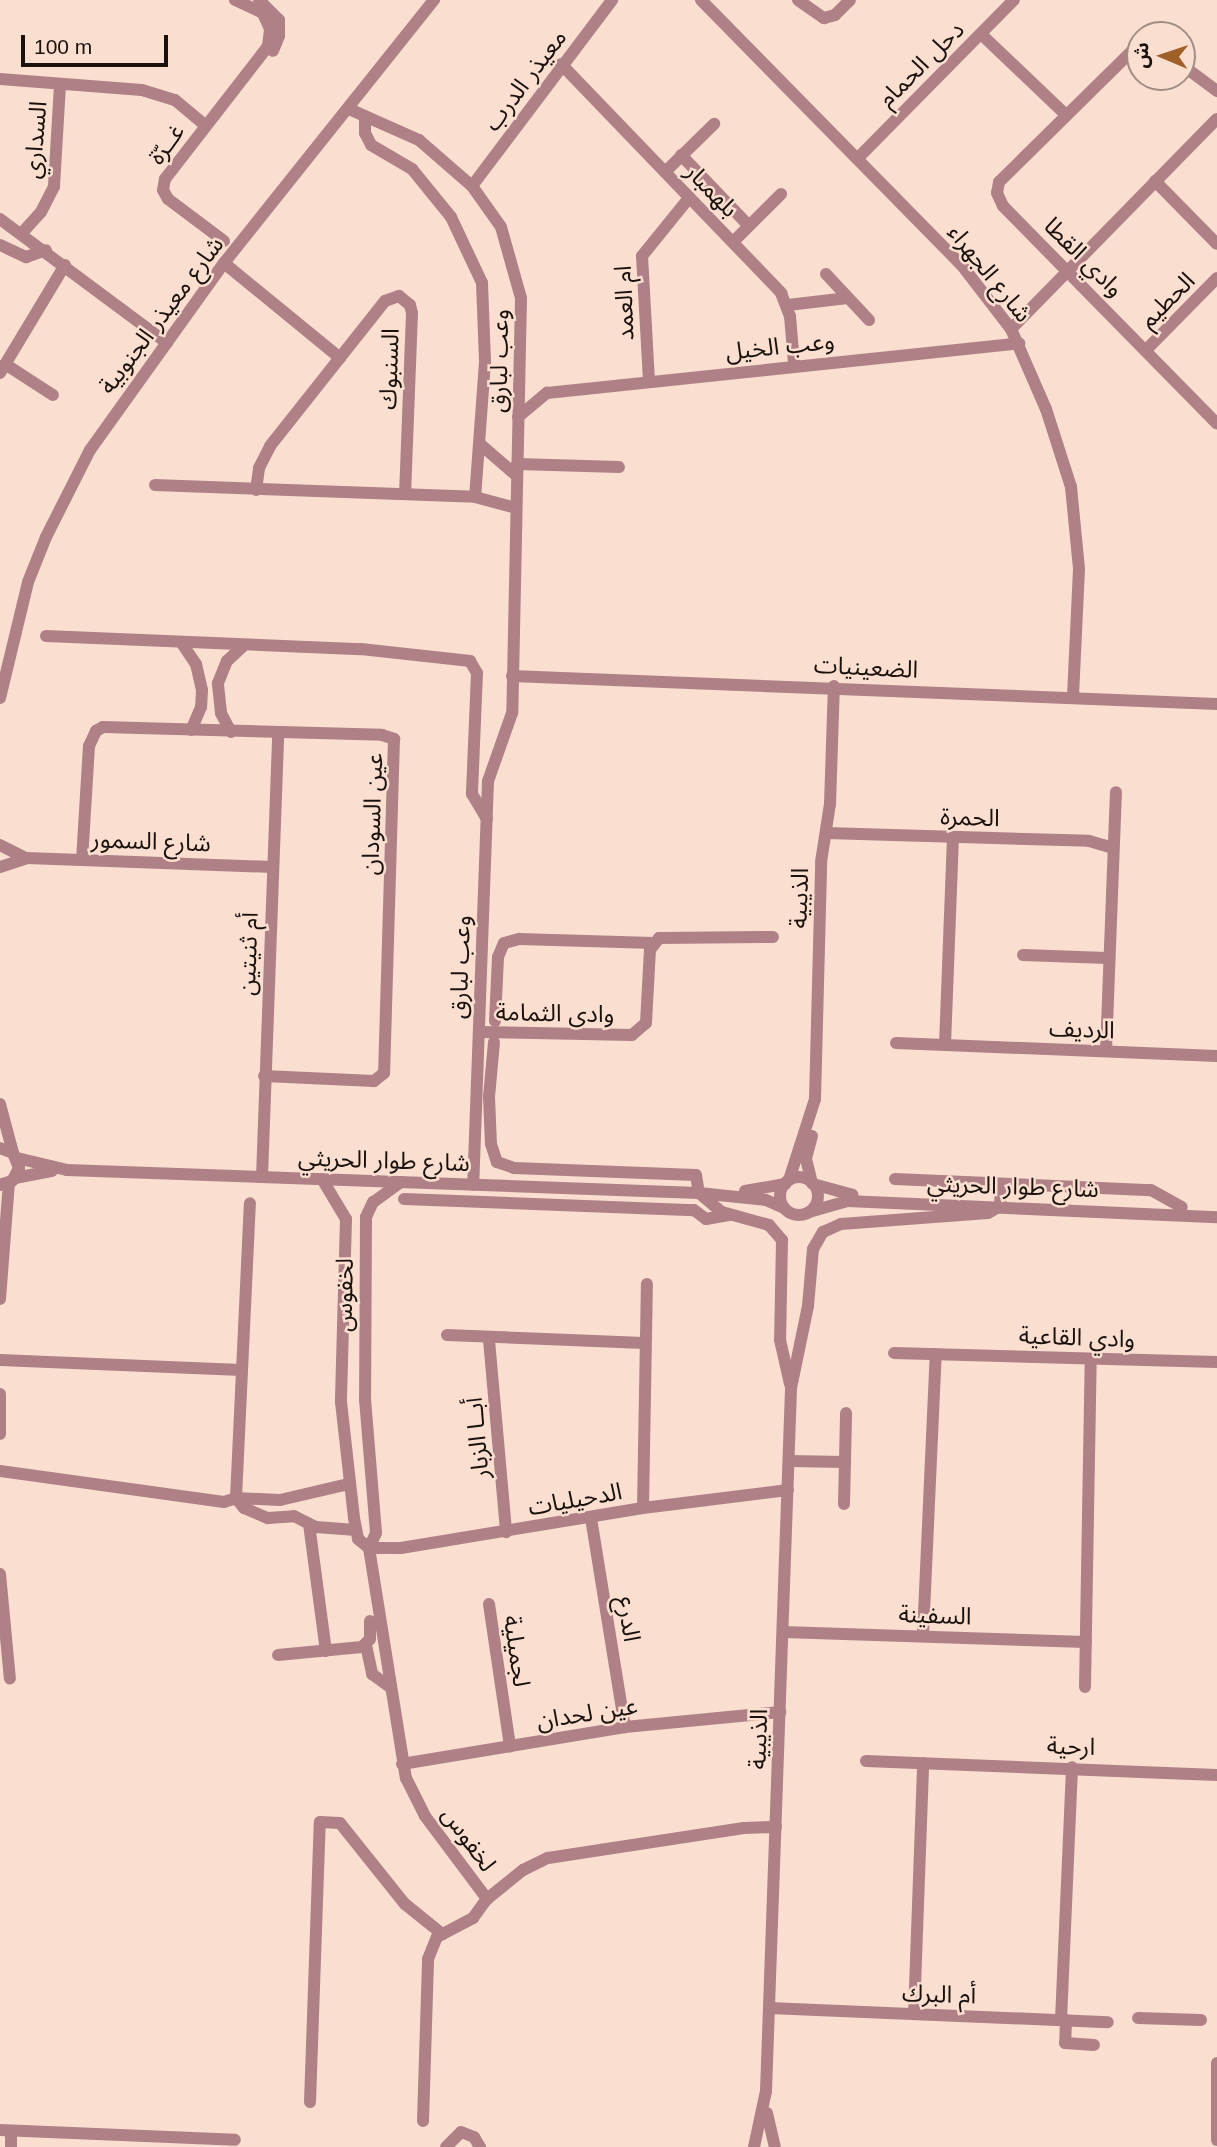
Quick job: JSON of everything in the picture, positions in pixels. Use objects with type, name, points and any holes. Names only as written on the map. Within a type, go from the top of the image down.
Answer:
[{"type":"street","name":"غــرّة","points":[[224,242],[168,199],[163,190],[165,179],[260,62],[270,41],[269,23],[258,9],[235,0]]},
{"type":"street","name":"غــرّة","points":[[259,0],[273,10],[280,31],[270,55],[260,62]]},
{"type":"street","name":"شارع معيذر الجنوبية","points":[[0,698],[2,677],[28,582],[66,493],[117,409],[225,263],[434,0]]},
{"type":"street","name":"معيذر الدرب","points":[[472,186],[561,64],[612,0]]},
{"type":"street","name":"شارع الجهراء","points":[[701,0],[964,268],[1019,343],[1061,447],[1071,487],[1079,569],[1073,698]]},
{"type":"street","points":[[798,0],[824,18],[850,0]]},
{"type":"street","name":"دحل الحمام","points":[[858,158],[1014,0]]},
{"type":"street","points":[[981,34],[1065,114]]},
{"type":"street","name":"وادي القطا","points":[[1126,56],[999,182],[997,193],[1003,206],[1217,424]]},
{"type":"street","name":"بلهمبار","points":[[561,64],[733,242],[788,305]]},
{"type":"street","points":[[1196,75],[1217,91]]},
{"type":"street","points":[[0,79],[160,94],[206,126]]},
{"type":"street","name":"السداري","points":[[22,233],[41,212],[54,187],[60,84]]},
{"type":"street","name":"وعب لبارق","points":[[349,108],[419,139],[472,186],[501,227],[517,274],[520,379],[512,676],[510,696],[489,774],[473,1185]]},
{"type":"street","points":[[365,116],[369,142],[412,169],[433,191],[460,232],[479,274],[486,314],[475,497]]},
{"type":"street","points":[[1011,329],[1217,119]]},
{"type":"street","points":[[664,172],[714,124]]},
{"type":"street","points":[[681,155],[749,226]]},
{"type":"street","points":[[1155,181],[1217,244]]},
{"type":"street","points":[[733,242],[782,194]]},
{"type":"street","name":"ام العمد","points":[[649,381],[642,256],[689,198]]},
{"type":"street","points":[[0,219],[46,250],[167,343]]},
{"type":"street","points":[[0,245],[26,257],[46,250]]},
{"type":"street","name":"السنبوك","points":[[225,263],[340,358]]},
{"type":"street","points":[[53,395],[3,369],[65,265]]},
{"type":"street","points":[[825,274],[869,320]]},
{"type":"street","name":"الحطيم","points":[[1146,350],[1217,278]]},
{"type":"street","name":"السنبوك","points":[[256,490],[265,453],[385,301],[391,297],[406,299],[412,313],[405,494]]},
{"type":"street","points":[[794,364],[788,305],[848,298]]},
{"type":"street","name":"وعب الخيل","points":[[547,393],[794,364],[1019,343]]},
{"type":"street","points":[[519,417],[547,393],[520,379]]},
{"type":"street","points":[[480,444],[517,470],[619,467]]},
{"type":"street","points":[[155,485],[475,497],[516,508]]},
{"type":"street","points":[[46,636],[361,649],[470,661],[477,673],[472,794],[487,818]]},
{"type":"street","points":[[181,642],[196,664],[202,690],[201,707],[191,730]]},
{"type":"street","points":[[232,732],[221,713],[218,691],[223,668],[244,645]]},
{"type":"street","name":"الضعينيات","points":[[512,676],[834,686],[1217,704]]},
{"type":"street","name":"الذيبية","points":[[813,1183],[806,1159],[813,1111],[834,686]]},
{"type":"street","points":[[202,690],[218,691]]},
{"type":"street","name":"عين السودان","points":[[82,860],[89,746],[96,731],[191,730],[389,736],[397,751],[383,1073],[374,1081],[264,1076]]},
{"type":"street","name":"أم ثنيتين","points":[[262,1177],[278,733]]},
{"type":"street","points":[[1106,1051],[1107,958],[1116,792]]},
{"type":"street","name":"الحمرة","points":[[826,833],[1089,841],[1113,848]]},
{"type":"street","points":[[946,1045],[953,838]]},
{"type":"street","name":"شارع السمور","points":[[0,845],[27,858]]},
{"type":"street","name":"شارع السمور","points":[[0,867],[27,858],[273,867]]},
{"type":"street","points":[[495,1021],[498,957],[503,943],[519,939],[654,943],[676,934],[773,937]]},
{"type":"street","name":"وادى الثمامة","points":[[479,1032],[632,1035],[646,1023],[654,943]]},
{"type":"street","points":[[1023,955],[1107,958]]},
{"type":"street","points":[[494,1042],[489,1097],[491,1144],[497,1162],[514,1168],[656,1173],[657,1191]]},
{"type":"street","name":"الرديف","points":[[896,1043],[1217,1056]]},
{"type":"street","points":[[0,1104],[15,1155],[8,1182],[2,1233],[0,1299]]},
{"type":"street","name":"الذيبية","points":[[787,1182],[813,1111]]},
{"type":"street","name":"شارع طوار الحريثي","points":[[0,1148],[67,1170]]},
{"type":"street","name":"شارع طوار الحريثي","points":[[8,1182],[67,1170],[699,1193],[766,1200],[785,1208]]},
{"type":"street","points":[[613,1172],[613,1190]]},
{"type":"street","name":"الذيبية","points":[[656,1173],[696,1175],[699,1193],[729,1215],[763,1221],[782,1240],[780,1346],[791,1388]]},
{"type":"street","points":[[804,1178],[813,1183],[817,1199],[809,1212],[799,1215],[785,1208],[780,1193],[787,1182],[804,1178]]},
{"type":"street","name":"لخفوس","points":[[322,1179],[346,1219],[340,1361],[349,1484],[356,1530],[358,1539],[369,1548]]},
{"type":"street","points":[[895,1180],[1151,1190],[1182,1207]]},
{"type":"street","name":"لخفوس","points":[[401,1182],[373,1202],[366,1217],[365,1399],[376,1533],[369,1548],[373,1640],[390,1686],[402,1764],[418,1804],[487,1899],[523,1870],[548,1858],[744,1828],[776,1827]]},
{"type":"street","name":"شارع طوار الحريثي","points":[[699,1193],[766,1190],[787,1182]]},
{"type":"street","name":"شارع طوار الحريثي","points":[[813,1183],[846,1195],[1217,1217]]},
{"type":"street","points":[[1000,1203],[1001,1184]]},
{"type":"street","points":[[404,1199],[693,1210],[706,1219],[729,1215]]},
{"type":"street","name":"شارع طوار الحريثي","points":[[809,1212],[847,1201],[1217,1206]]},
{"type":"street","points":[[236,1499],[250,1203]]},
{"type":"street","name":"الذيبية","points":[[756,2147],[766,2091],[791,1388],[796,1347],[808,1306],[813,1249],[823,1232],[868,1220],[981,1215],[1000,1203]]},
{"type":"street","points":[[0,1212],[2,1233]]},
{"type":"street","points":[[643,1508],[643,1343],[647,1284]]},
{"type":"street","points":[[447,1335],[489,1340],[643,1343]]},
{"type":"street","name":"أبــا الزبار","points":[[489,1340],[506,1532]]},
{"type":"street","points":[[780,1346],[796,1347]]},
{"type":"street","name":"وادي القاعية","points":[[894,1353],[1217,1362]]},
{"type":"street","points":[[923,1635],[936,1354]]},
{"type":"street","points":[[1085,1687],[1091,1359]]},
{"type":"street","points":[[0,1360],[241,1370]]},
{"type":"street","points":[[0,1394],[0,1434]]},
{"type":"street","points":[[844,1504],[846,1413]]},
{"type":"street","points":[[789,1461],[845,1462]]},
{"type":"street","points":[[0,1471],[224,1502],[236,1499],[280,1500],[349,1484]]},
{"type":"street","name":"الدحيليات","points":[[369,1548],[506,1532],[643,1508],[788,1490]]},
{"type":"street","points":[[236,1499],[258,1516],[294,1516],[309,1524],[356,1530]]},
{"type":"street","name":"الدرع","points":[[591,1518],[625,1727]]},
{"type":"street","points":[[309,1524],[326,1651]]},
{"type":"street","points":[[0,1574],[7,1607],[10,1679]]},
{"type":"street","name":"لجميلية","points":[[489,1604],[510,1746]]},
{"type":"street","points":[[370,1621],[373,1640],[372,1674],[390,1686]]},
{"type":"street","name":"السفينة","points":[[783,1632],[1086,1642]]},
{"type":"street","points":[[278,1655],[326,1651],[373,1640]]},
{"type":"street","name":"عين لحدان","points":[[402,1764],[625,1727],[780,1712]]},
{"type":"street","name":"ارحية","points":[[866,1761],[1072,1767],[1217,1775]]},
{"type":"street","points":[[914,2014],[923,1763]]},
{"type":"street","points":[[1072,1767],[1063,2020],[1065,2043],[1094,2045]]},
{"type":"street","points":[[310,2102],[320,1822],[340,1823],[405,1904],[442,1934]]},
{"type":"street","points":[[423,2121],[429,1953],[442,1934],[473,1918],[487,1899]]},
{"type":"street","name":"أم البرك","points":[[769,2008],[1108,2022]]},
{"type":"street","points":[[1138,2018],[1201,2020]]},
{"type":"street","points":[[1208,2147],[1214,2126],[1217,2063]]},
{"type":"street","name":"الذيبية","points":[[766,2091],[773,2147]]},
{"type":"street","points":[[1214,2126],[1217,2140]]},
{"type":"street","points":[[11,2147],[6,2131],[234,2140]]},
{"type":"street","points":[[444,2146],[461,2132],[482,2145]]},
{"type":"street","points":[[756,2147],[773,2147]]}]
